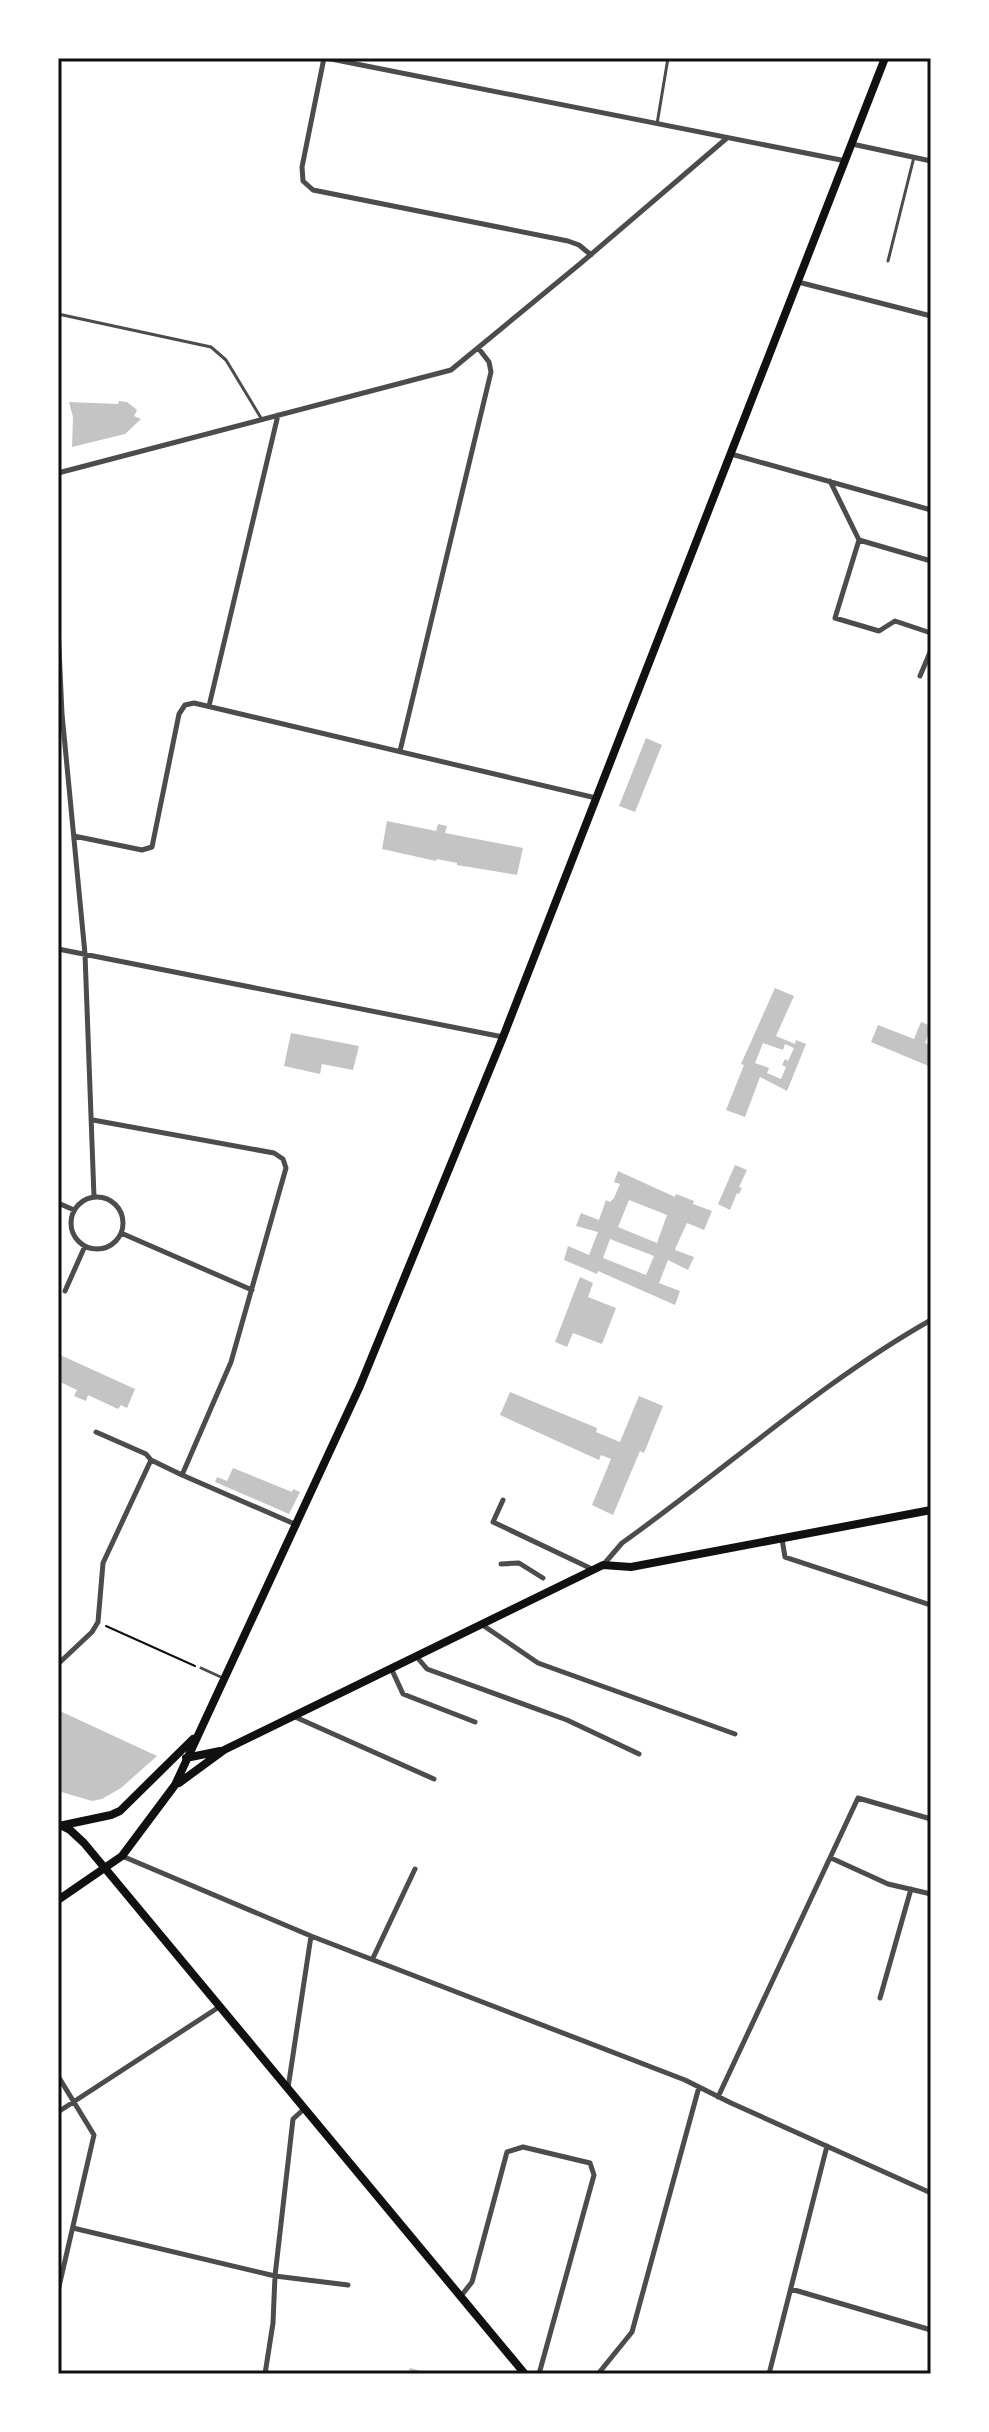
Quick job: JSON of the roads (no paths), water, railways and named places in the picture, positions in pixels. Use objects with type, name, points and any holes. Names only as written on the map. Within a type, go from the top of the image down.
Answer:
[{"type":"main road","points":[[58,1900],[122,1856],[175,1785],[368,1368],[503,1037],[885,58]]},
{"type":"main road","points":[[175,1785],[224,1750],[603,1565],[631,1567],[931,1510]]},
{"type":"main road","points":[[59,1825],[120,1811],[195,1737]]},
{"type":"main road","points":[[174,1760],[188,1760],[224,1750]]},
{"type":"main road","points":[[59,1825],[78,1837],[106,1869],[525,2374]]},
{"type":"street","points":[[591,255],[568,241],[313,190],[303,181],[302,167],[325,58],[846,161]]},
{"type":"street","points":[[58,473],[451,370],[727,138]]},
{"type":"street","points":[[852,144],[931,161]]},
{"type":"street","points":[[797,282],[931,316]]},
{"type":"street","points":[[400,751],[491,372],[489,362],[479,349]]},
{"type":"street","points":[[209,706],[278,415]]},
{"type":"street","points":[[730,454],[931,510]]},
{"type":"street","points":[[830,481],[859,540],[835,618],[879,631],[895,621],[931,633]]},
{"type":"street","points":[[859,540],[931,561]]},
{"type":"street","points":[[58,627],[60,714],[85,954],[94,1197]]},
{"type":"street","points":[[920,676],[931,650]]},
{"type":"street","points":[[74,836],[142,850],[152,847],[179,714],[189,703],[596,798]]},
{"type":"street","points":[[58,949],[503,1037]]},
{"type":"street","points":[[93,1120],[274,1153],[283,1159],[286,1168],[231,1362],[182,1475]]},
{"type":"street","points":[[94,1197],[103,1197],[118,1207],[122,1215],[121,1233],[106,1247],[99,1249],[78,1241],[71,1226],[74,1210],[79,1203],[94,1197]]},
{"type":"street","points":[[58,1203],[74,1210]]},
{"type":"street","points":[[121,1233],[252,1290]]},
{"type":"street","points":[[65,1291],[85,1246]]},
{"type":"street","points":[[603,1565],[622,1543],[793,1415],[889,1344],[931,1320]]},
{"type":"street","points":[[96,1432],[146,1454],[151,1460],[182,1475],[297,1525]]},
{"type":"street","points":[[58,1664],[92,1632],[98,1622],[103,1563],[151,1460]]},
{"type":"street","points":[[503,1500],[493,1522],[593,1569]]},
{"type":"street","points":[[781,1538],[785,1557],[931,1605]]},
{"type":"street","points":[[501,1564],[519,1563],[543,1578]]},
{"type":"street","points":[[481,1624],[538,1663],[735,1734]]},
{"type":"street","points":[[416,1656],[427,1669],[567,1720],[639,1754]]},
{"type":"street","points":[[391,1668],[403,1694],[475,1722]]},
{"type":"street","points":[[293,1716],[434,1779]]},
{"type":"street","points":[[718,2097],[858,1798],[931,1819]]},
{"type":"street","points":[[122,1856],[311,1936],[600,2045],[931,2193]]},
{"type":"street","points":[[831,1858],[888,1884],[931,1894]]},
{"type":"street","points":[[373,1958],[415,1869]]},
{"type":"street","points":[[880,1998],[911,1889]]},
{"type":"street","points":[[288,2088],[311,1936]]},
{"type":"street","points":[[58,2112],[220,2007]]},
{"type":"street","points":[[58,2076],[94,2135],[58,2291]]},
{"type":"street","points":[[598,2374],[632,2332],[699,2087]]},
{"type":"street","points":[[265,2374],[293,2119],[305,2108]]},
{"type":"street","points":[[769,2374],[827,2146]]},
{"type":"street","points":[[461,2296],[472,2282],[507,2152],[523,2147],[590,2163],[594,2175],[539,2374]]},
{"type":"street","points":[[73,2228],[275,2276],[348,2285]]},
{"type":"street","points":[[791,2289],[931,2330]]},
{"type":"lane","points":[[657,124],[668,58]]},
{"type":"lane","points":[[888,261],[914,157]]},
{"type":"lane","points":[[58,314],[211,347],[226,360],[262,420]]},
{"type":"lane","points":[[201,1668],[223,1678]]}]
